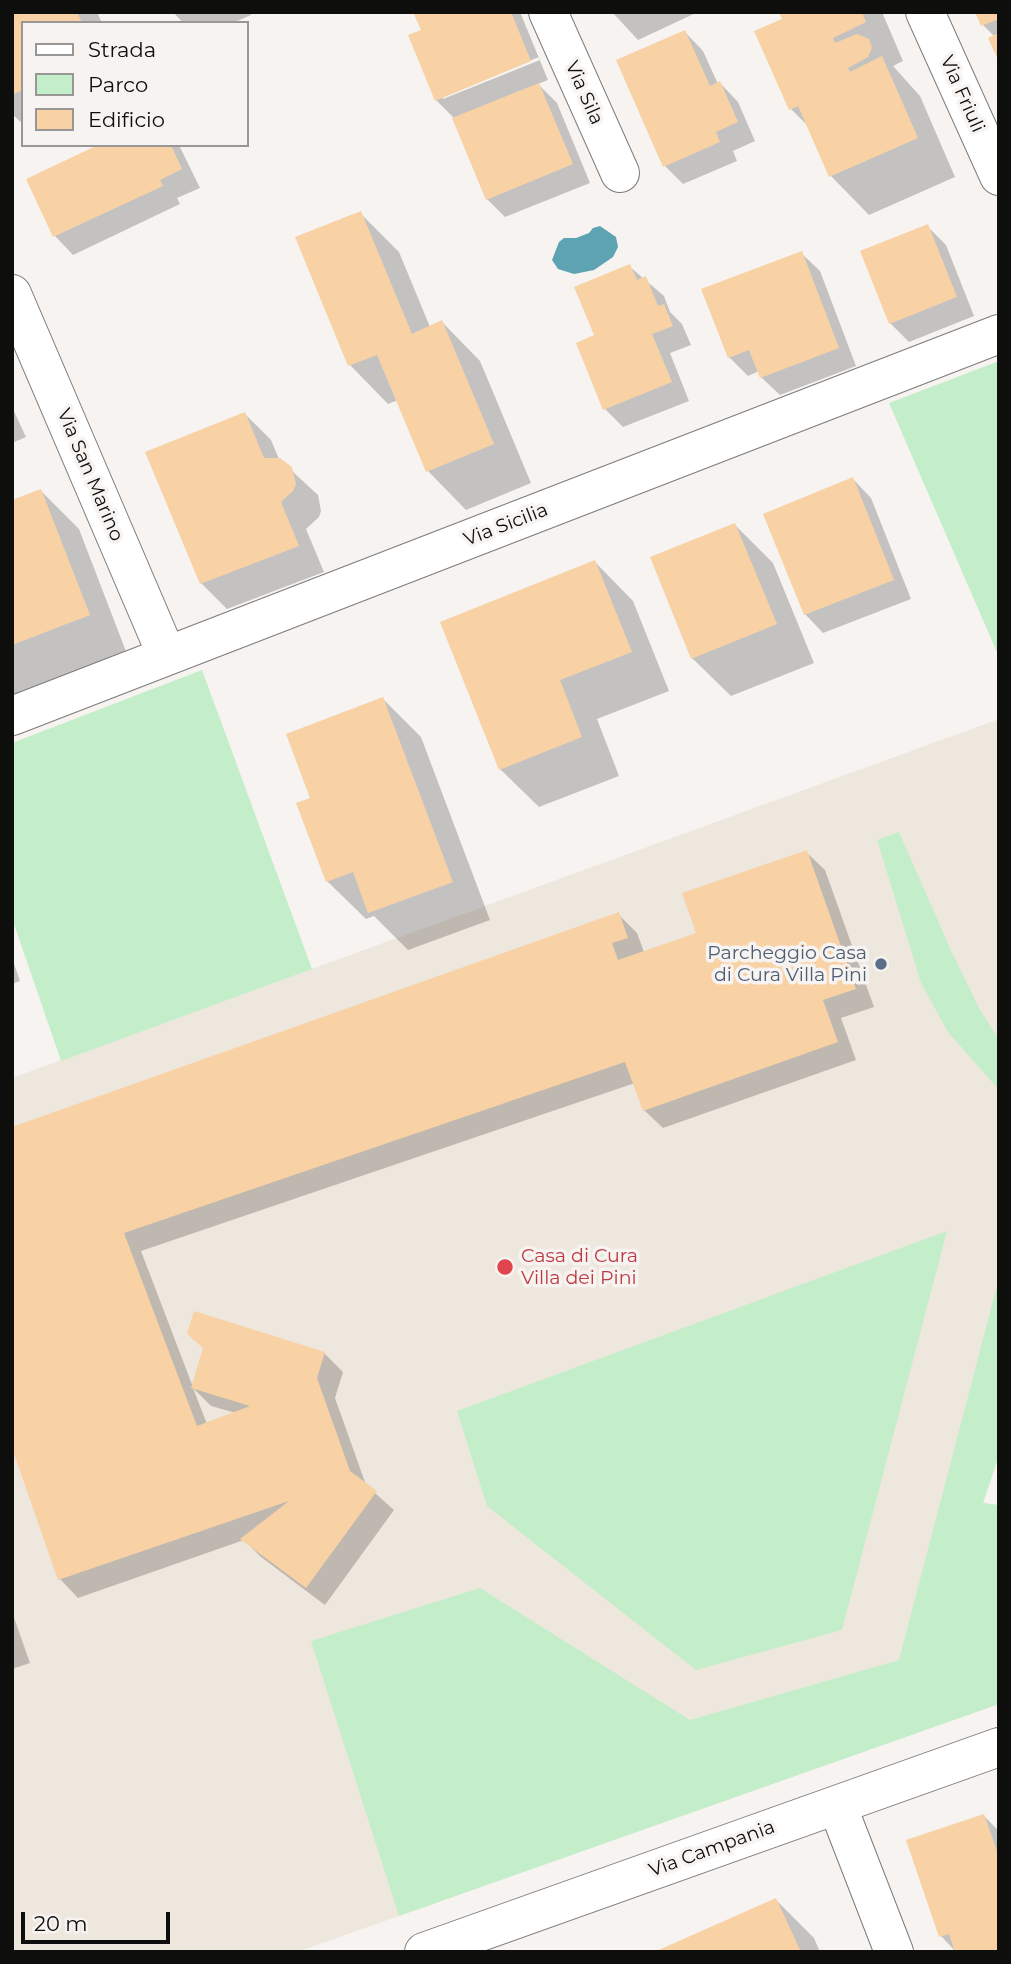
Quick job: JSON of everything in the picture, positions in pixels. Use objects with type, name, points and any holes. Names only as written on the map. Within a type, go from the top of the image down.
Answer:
[{"type":"street","name":"Via Sila","points":[[548,12],[620,173]]},
{"type":"street","name":"Via Friuli","points":[[925,12],[999,176]]},
{"type":"street","name":"Via San Marino","points":[[12,294],[167,656]]},
{"type":"street","name":"Via Sicilia","points":[[12,716],[999,334]]},
{"type":"street","name":"Via Campania","points":[[425,1952],[999,1747]]},
{"type":"street","points":[[836,1805],[894,1952]]},
{"type":"shaded area","name":"Casa di Cura Villa dei Pini","points":[[999,719],[999,1455],[983,1503],[999,1505],[999,1704],[297,1952],[12,1952],[12,1078]]},
{"type":"green space","points":[[999,361],[999,657],[889,403]]},
{"type":"green space","points":[[202,670],[312,969],[61,1061],[12,918],[12,743]]},
{"type":"green space","points":[[899,832],[949,946],[979,1008],[999,1040],[999,1090],[948,1032],[921,983],[877,840]]},
{"type":"green space","points":[[947,1231],[842,1630],[696,1670],[487,1506],[457,1411]]},
{"type":"green space","points":[[999,1278],[999,1455],[983,1503],[999,1505],[999,1704],[399,1916],[311,1641],[480,1588],[690,1720],[899,1660]]},
{"type":"water","points":[[600,226],[616,237],[618,247],[613,257],[594,270],[574,274],[558,269],[552,260],[559,242],[564,238],[576,238],[589,233]]},
{"type":"building","points":[[12,12],[77,12],[81,21],[21,21],[21,91],[12,95]]},
{"type":"building","points":[[413,12],[511,12],[531,61],[435,101],[408,35],[421,30]]},
{"type":"building","points":[[779,12],[862,12],[866,22],[833,38],[835,43],[857,34],[869,39],[872,48],[868,57],[848,68],[850,72],[882,56],[918,138],[829,177],[798,106],[789,110],[754,31],[782,19]]},
{"type":"building","points":[[975,12],[999,12],[999,19],[981,26]]},
{"type":"building","points":[[685,30],[710,86],[720,81],[738,122],[716,132],[720,142],[663,167],[616,60]]},
{"type":"building","points":[[999,33],[999,62],[988,38]]},
{"type":"building","points":[[539,83],[573,164],[486,200],[452,118]]},
{"type":"building","points":[[94,147],[172,147],[182,169],[160,180],[163,186],[53,237],[26,179]]},
{"type":"building","points":[[361,211],[412,334],[442,320],[494,444],[426,472],[377,355],[348,366],[295,237]]},
{"type":"building","points":[[928,224],[957,297],[889,324],[860,251]]},
{"type":"building","points":[[802,251],[839,348],[760,378],[749,350],[728,358],[701,289]]},
{"type":"building","points":[[630,264],[637,280],[646,276],[658,306],[664,304],[673,326],[652,334],[672,382],[603,410],[576,343],[594,335],[574,287]]},
{"type":"building","points":[[245,412],[264,458],[280,458],[292,467],[296,484],[293,491],[281,502],[299,546],[200,584],[145,452]]},
{"type":"building","points":[[853,477],[894,580],[804,615],[763,514]]},
{"type":"building","points":[[41,489],[90,615],[12,645],[12,500]]},
{"type":"building","points":[[735,523],[777,624],[691,659],[650,557]]},
{"type":"building","points":[[595,560],[632,652],[560,680],[582,737],[499,770],[440,622]]},
{"type":"building","points":[[383,697],[453,882],[368,913],[353,872],[326,882],[296,803],[310,798],[286,734]]},
{"type":"building","points":[[807,850],[856,989],[823,1000],[838,1042],[643,1111],[625,1062],[124,1233],[197,1426],[250,1406],[191,1388],[203,1348],[187,1334],[194,1311],[325,1352],[317,1378],[350,1471],[377,1491],[306,1588],[240,1539],[289,1501],[58,1580],[12,1448],[12,1127],[619,912],[628,938],[612,943],[618,960],[696,933],[682,893]]},
{"type":"building","points":[[984,1814],[999,1857],[999,1952],[955,1952],[949,1934],[939,1937],[906,1840]]},
{"type":"building","points":[[776,1898],[801,1952],[654,1952]]},
{"type":"place","name":"Parcheggio Casa di Cura Villa Pini","points":[[881,964]]},
{"type":"place","name":"Casa di Cura Villa dei Pini","points":[[505,1267]]}]
